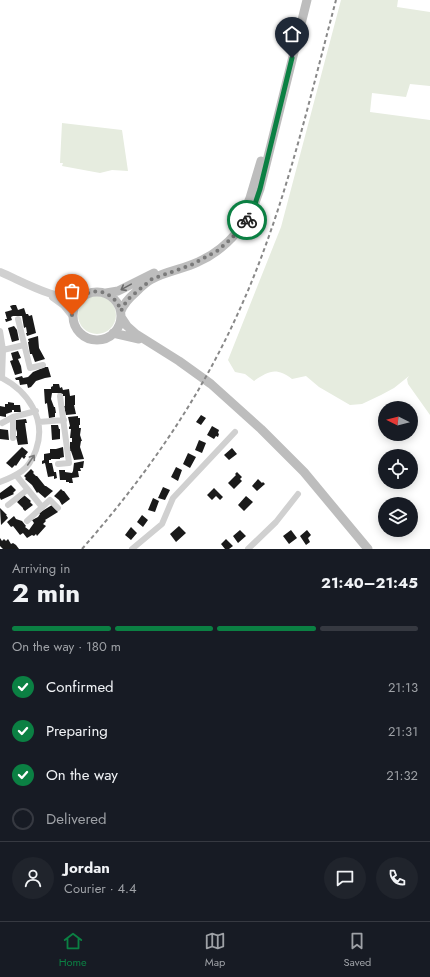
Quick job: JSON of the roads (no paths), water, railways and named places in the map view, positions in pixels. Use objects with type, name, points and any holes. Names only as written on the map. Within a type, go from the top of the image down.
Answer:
[{"type":"main road","points":[[289,72],[250,198],[235,227],[220,242],[203,254],[186,262],[152,273],[118,291],[106,293],[94,291],[81,297],[74,307],[72,315],[73,322],[77,330],[87,338],[102,340],[113,334],[119,326],[121,314],[127,300],[147,282],[191,265],[210,255],[232,238],[245,222],[255,204],[260,189],[307,0]]},
{"type":"main road","points":[[106,293],[116,301],[127,326],[146,341],[200,376],[228,399],[295,463],[368,549]]},
{"type":"main road","points":[[113,334],[146,341]]},
{"type":"street","points":[[0,272],[44,291],[68,298],[81,297]]},
{"type":"street","points":[[44,291],[64,305],[72,315]]},
{"type":"street","points":[[18,319],[30,368],[43,365]]},
{"type":"street","points":[[0,331],[3,350],[1,378],[19,391],[36,412],[40,432],[39,442],[35,454],[23,470],[0,482]]},
{"type":"street","points":[[3,350],[24,344]]},
{"type":"street","points":[[58,464],[69,463],[60,396]]},
{"type":"street","points":[[2,423],[13,417],[36,412]]},
{"type":"street","points":[[13,417],[13,438]]},
{"type":"street","points":[[39,422],[64,420]]},
{"type":"street","points":[[132,549],[162,524],[173,498],[234,432]]},
{"type":"street","points":[[16,475],[42,507]]},
{"type":"street","points":[[8,505],[27,490]]},
{"type":"street","points":[[248,549],[276,522],[298,494]]},
{"type":"street","points":[[27,521],[50,500],[58,508]]},
{"type":"railway","points":[[82,549],[128,494],[170,436],[207,375],[239,311],[255,274],[282,197],[305,118],[336,0]]}]
